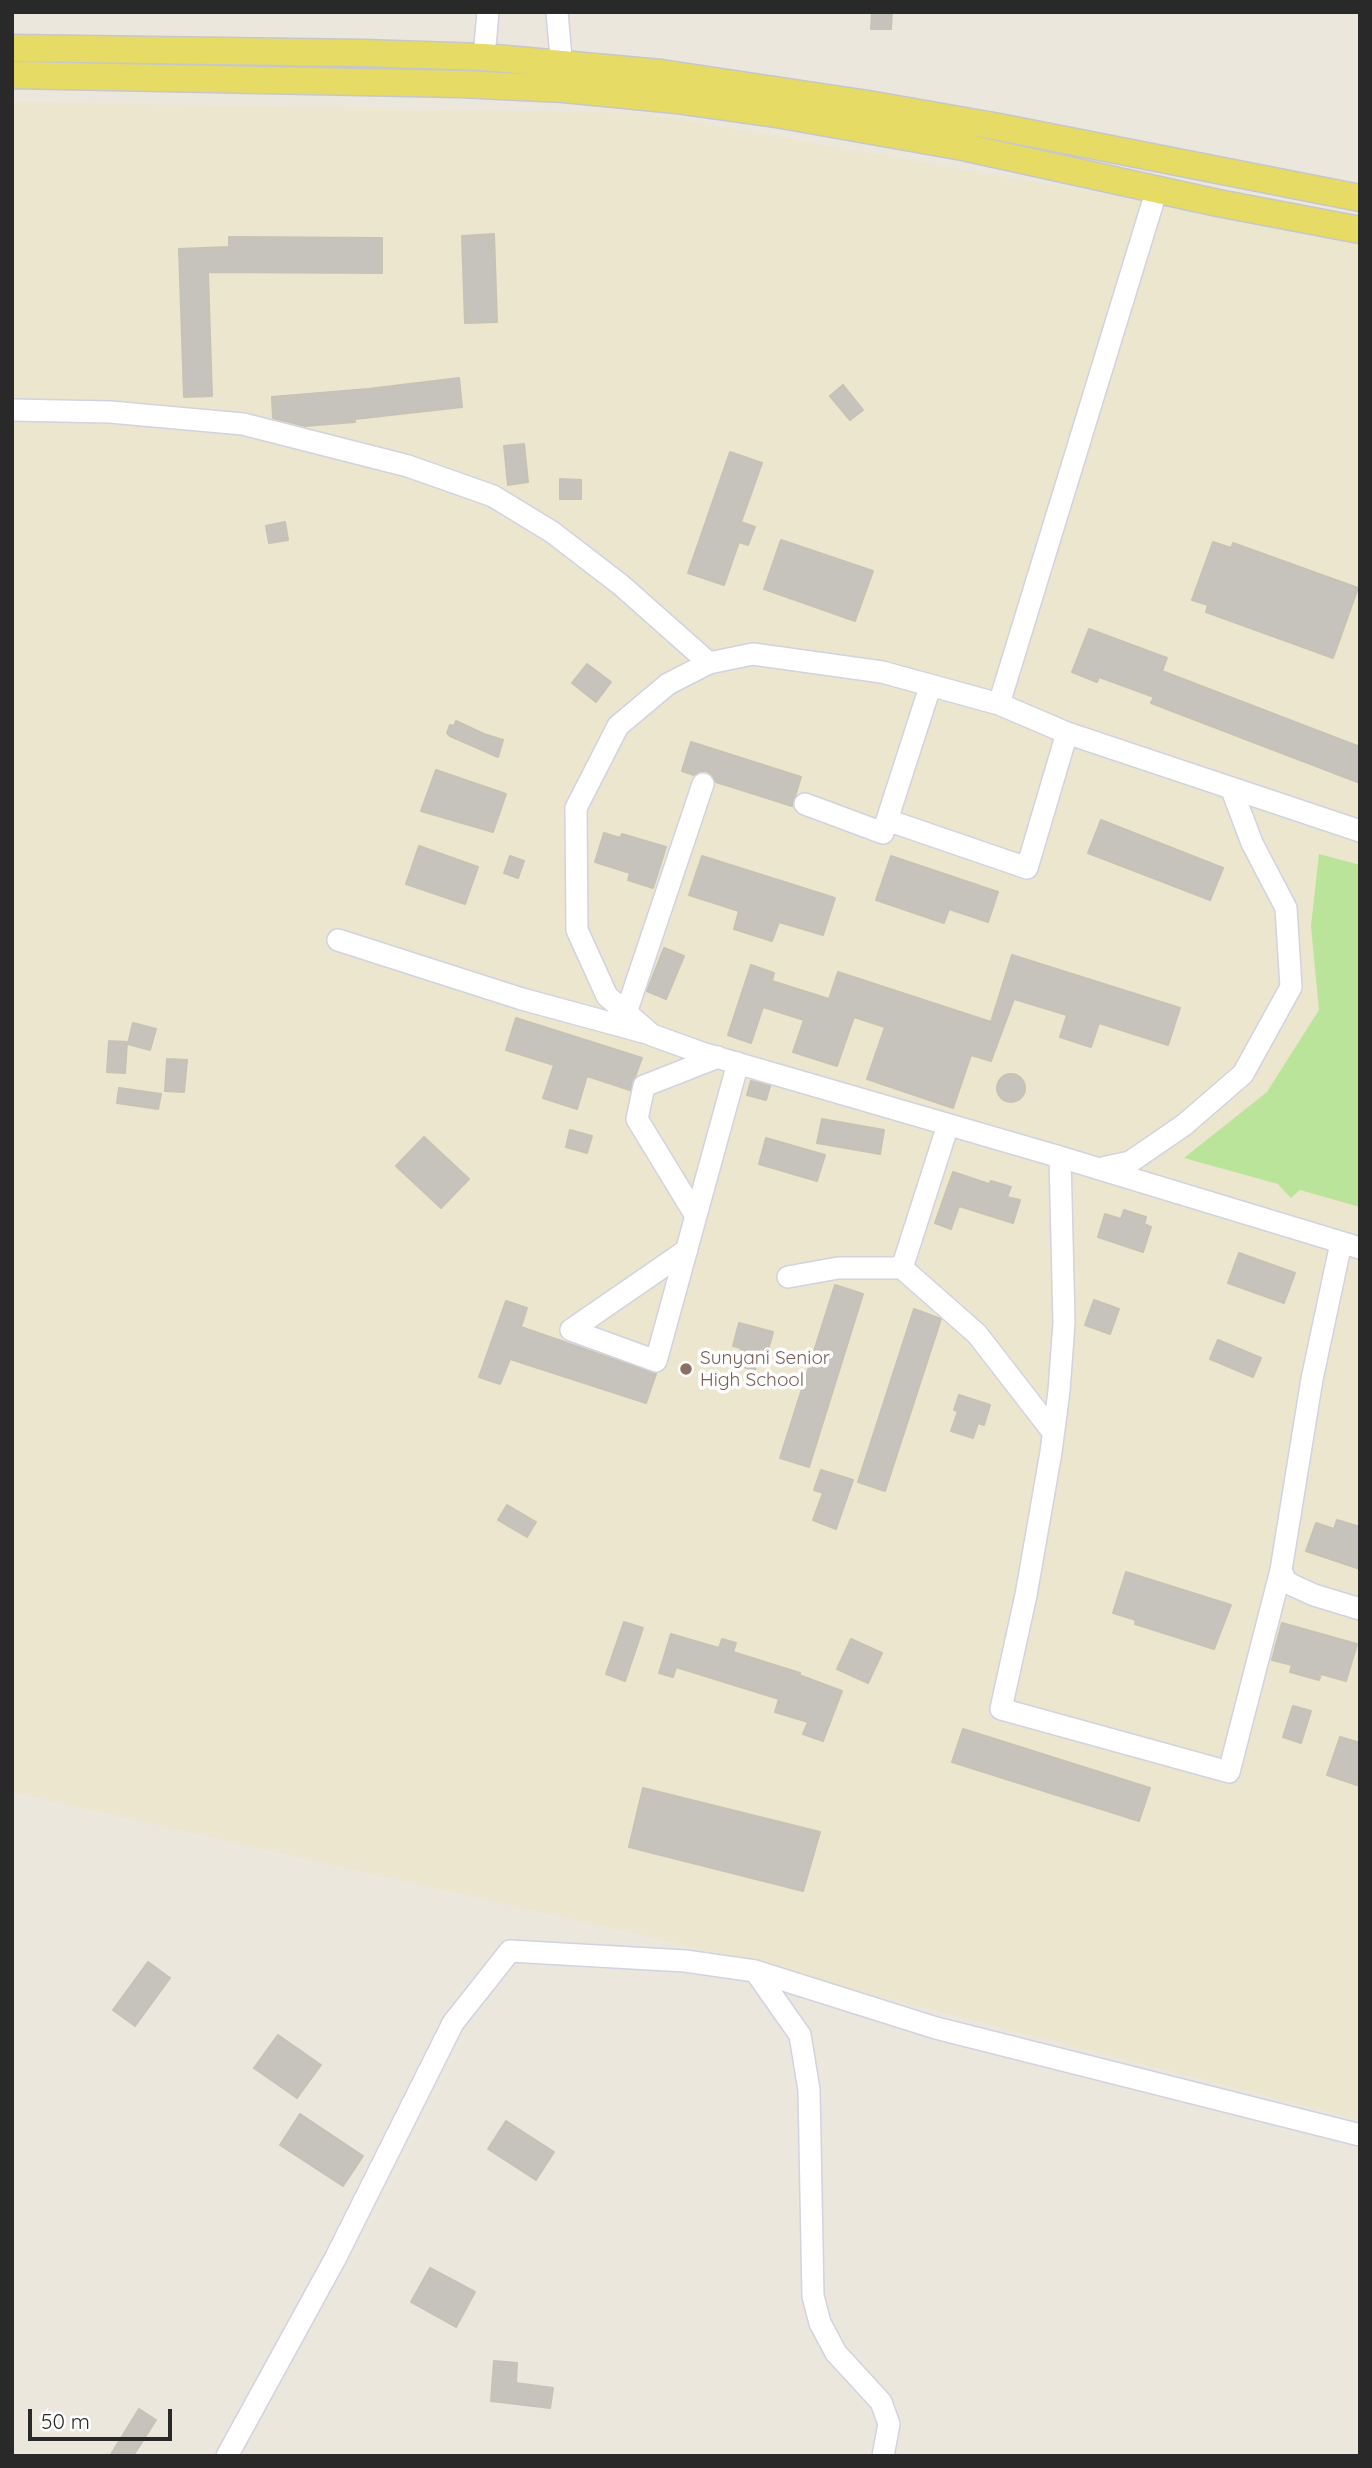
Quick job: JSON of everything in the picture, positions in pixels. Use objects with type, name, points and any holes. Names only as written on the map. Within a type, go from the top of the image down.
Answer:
[{"type":"main road","points":[[12,48],[363,52],[484,57],[677,100],[782,115],[963,147],[1317,224],[1360,230]]},
{"type":"main road","points":[[12,75],[563,76],[661,73],[869,104],[1165,158],[1360,198]]},
{"type":"street","points":[[484,57],[488,12]]},
{"type":"street","points":[[557,12],[563,76]]},
{"type":"street","points":[[999,704],[1157,189]]},
{"type":"street","points":[[12,410],[110,412],[243,424],[408,466],[492,496],[552,532],[621,585],[709,663]]},
{"type":"street","points":[[652,1035],[607,996],[577,930],[576,808],[618,726],[668,684],[709,663],[753,654],[881,673],[999,704],[1067,733],[1360,831]]},
{"type":"street","points":[[805,804],[883,833],[930,687]]},
{"type":"street","points":[[887,820],[1027,868],[1067,733]]},
{"type":"street","points":[[626,1013],[703,784]]},
{"type":"street","points":[[1099,1169],[1129,1161],[1184,1125],[1243,1074],[1291,987],[1286,908],[1252,843],[1232,790]]},
{"type":"street","points":[[338,940],[522,999],[652,1035],[718,1057],[1060,1157],[1350,1245],[1312,1379],[1281,1570],[1229,1772],[1001,1709],[1026,1595],[1054,1432],[1065,1323],[1060,1157]]},
{"type":"street","points":[[696,1216],[637,1119],[644,1086],[718,1057]]},
{"type":"street","points":[[687,1250],[571,1330],[656,1361],[687,1250],[738,1063]]},
{"type":"street","points":[[902,1268],[948,1125]]},
{"type":"street","points":[[788,1277],[838,1268],[902,1268],[977,1334],[1054,1432]]},
{"type":"street","points":[[1281,1570],[1285,1580],[1292,1585],[1314,1595],[1360,1609]]},
{"type":"street","points":[[234,2453],[453,2023],[510,1951],[685,1961],[755,1971],[936,2028],[1360,2135]]},
{"type":"street","points":[[755,1971],[800,2035],[809,2090],[813,2296],[821,2323],[836,2353],[881,2402],[889,2424],[883,2456]]},
{"type":"shaded area","name":"Sunyani Senior High School","points":[[12,102],[642,113],[1360,239],[1360,2120],[642,1935],[12,1792]]},
{"type":"green space","points":[[1319,854],[1360,865],[1360,1207],[1300,1190],[1291,1198],[1278,1184],[1184,1158],[1267,1092],[1319,1010],[1311,926]]},
{"type":"building","points":[[872,12],[892,12],[891,29],[871,29]]},
{"type":"building","points":[[494,234],[497,322],[465,323],[462,236]]},
{"type":"building","points":[[229,237],[382,238],[382,273],[208,272],[212,396],[184,397],[179,249],[229,247]]},
{"type":"building","points":[[459,378],[462,407],[305,426],[273,418],[272,397]]},
{"type":"building","points":[[843,385],[863,410],[850,420],[830,396]]},
{"type":"building","points":[[524,444],[528,482],[508,485],[504,446]]},
{"type":"building","points":[[730,452],[762,463],[741,522],[755,527],[748,545],[739,542],[724,585],[688,573]]},
{"type":"building","points":[[560,479],[581,480],[581,499],[560,499]]},
{"type":"building","points":[[285,522],[288,540],[269,543],[266,526]]},
{"type":"building","points":[[781,540],[873,571],[855,621],[764,589]]},
{"type":"building","points":[[1213,542],[1231,548],[1233,543],[1358,588],[1333,658],[1206,612],[1208,605],[1192,600]]},
{"type":"building","points":[[1089,629],[1167,658],[1162,671],[1360,747],[1360,783],[1151,703],[1154,697],[1099,677],[1097,682],[1072,672]]},
{"type":"building","points":[[587,664],[611,682],[596,702],[572,683]]},
{"type":"building","points":[[456,721],[503,740],[498,757],[450,736],[447,733],[450,725],[454,726]]},
{"type":"building","points":[[691,742],[801,777],[792,806],[716,782],[707,771],[694,775],[682,771]]},
{"type":"building","points":[[436,770],[506,794],[493,832],[421,811]]},
{"type":"building","points":[[1101,820],[1223,868],[1210,900],[1088,853]]},
{"type":"building","points":[[604,833],[620,838],[622,834],[666,847],[653,888],[628,880],[630,873],[595,862]]},
{"type":"building","points":[[419,846],[478,867],[465,904],[406,884]]},
{"type":"building","points":[[510,856],[524,861],[518,878],[504,873]]},
{"type":"building","points":[[702,856],[835,898],[823,935],[779,922],[772,941],[734,929],[739,911],[689,895]]},
{"type":"building","points":[[891,856],[998,892],[988,922],[949,909],[944,923],[876,900]]},
{"type":"building","points":[[664,948],[684,956],[666,999],[647,991]]},
{"type":"building","points":[[1012,955],[1180,1008],[1168,1045],[1099,1023],[1091,1047],[1060,1037],[1067,1015],[1014,999],[991,1061],[971,1055],[953,1108],[867,1079],[885,1027],[854,1017],[837,1066],[793,1052],[804,1020],[763,1007],[751,1043],[728,1035],[751,965],[774,973],[772,981],[829,999],[838,972],[991,1022]]},
{"type":"building","points":[[516,1018],[642,1058],[630,1090],[587,1076],[577,1109],[543,1098],[554,1065],[506,1050]]},
{"type":"building","points":[[133,1023],[156,1029],[150,1050],[128,1044]]},
{"type":"building","points":[[109,1041],[127,1042],[125,1073],[107,1072]]},
{"type":"building","points":[[167,1059],[187,1060],[184,1092],[165,1091]]},
{"type":"building","points":[[1011,1074],[1021,1078],[1025,1088],[1021,1098],[1011,1102],[1001,1098],[997,1088],[1001,1078]]},
{"type":"building","points":[[751,1081],[770,1086],[766,1100],[747,1095]]},
{"type":"building","points":[[119,1088],[161,1094],[158,1109],[117,1103]]},
{"type":"building","points":[[822,1119],[884,1130],[880,1154],[817,1143]]},
{"type":"building","points":[[570,1130],[592,1136],[587,1153],[566,1147]]},
{"type":"building","points":[[424,1137],[469,1179],[441,1208],[396,1166]]},
{"type":"building","points":[[766,1138],[825,1155],[817,1181],[759,1164]]},
{"type":"building","points":[[953,1172],[989,1184],[991,1181],[1011,1187],[1007,1197],[1020,1200],[1013,1223],[959,1206],[951,1229],[935,1223]]},
{"type":"building","points":[[1124,1210],[1146,1217],[1144,1224],[1151,1227],[1143,1252],[1098,1237],[1105,1214],[1121,1219]]},
{"type":"building","points":[[1239,1253],[1295,1273],[1284,1303],[1228,1283]]},
{"type":"building","points":[[835,1285],[863,1294],[809,1467],[780,1458]]},
{"type":"building","points":[[1094,1300],[1119,1309],[1110,1334],[1085,1325]]},
{"type":"building","points":[[506,1301],[527,1308],[521,1327],[656,1374],[646,1403],[510,1359],[500,1384],[479,1377]]},
{"type":"building","points":[[914,1309],[941,1319],[885,1491],[858,1482]]},
{"type":"building","points":[[739,1323],[773,1332],[767,1354],[760,1352],[755,1370],[736,1365],[741,1348],[733,1346]]},
{"type":"building","points":[[1218,1340],[1261,1358],[1253,1377],[1210,1359]]},
{"type":"building","points":[[959,1395],[990,1405],[984,1425],[978,1423],[973,1438],[951,1431],[958,1411],[954,1410]]},
{"type":"building","points":[[821,1470],[853,1480],[836,1529],[813,1520],[823,1493],[814,1490]]},
{"type":"building","points":[[507,1505],[536,1522],[527,1537],[498,1520]]},
{"type":"building","points":[[1337,1520],[1360,1527],[1360,1569],[1306,1551],[1316,1523],[1334,1529]]},
{"type":"building","points":[[1126,1572],[1231,1605],[1214,1649],[1135,1624],[1136,1620],[1113,1613]]},
{"type":"building","points":[[624,1622],[643,1628],[625,1681],[606,1674]]},
{"type":"building","points":[[1282,1623],[1357,1644],[1346,1681],[1321,1674],[1319,1680],[1290,1672],[1292,1665],[1272,1660]]},
{"type":"building","points":[[671,1634],[719,1648],[722,1639],[736,1643],[733,1652],[800,1673],[799,1675],[842,1691],[823,1741],[803,1734],[808,1722],[775,1712],[779,1699],[676,1667],[673,1677],[659,1673]]},
{"type":"building","points":[[851,1639],[882,1653],[868,1683],[837,1669]]},
{"type":"building","points":[[1293,1706],[1311,1711],[1301,1743],[1283,1737]]},
{"type":"building","points":[[963,1729],[1150,1788],[1139,1821],[952,1762]]},
{"type":"building","points":[[1340,1737],[1360,1743],[1360,1786],[1327,1775]]},
{"type":"building","points":[[643,1788],[820,1832],[803,1891],[629,1847]]},
{"type":"building","points":[[148,1962],[170,1978],[135,2026],[113,2010]]},
{"type":"building","points":[[278,2035],[321,2065],[297,2098],[254,2068]]},
{"type":"building","points":[[300,2114],[363,2156],[343,2186],[280,2145]]},
{"type":"building","points":[[506,2121],[554,2152],[536,2180],[488,2149]]},
{"type":"building","points":[[430,2268],[475,2292],[456,2327],[411,2302]]},
{"type":"building","points":[[494,2361],[517,2363],[516,2383],[553,2388],[550,2408],[491,2401]]},
{"type":"building","points":[[139,2409],[156,2420],[133,2456],[110,2456]]},
{"type":"place","name":"Sunyani Senior High School","points":[[686,1369]]}]
